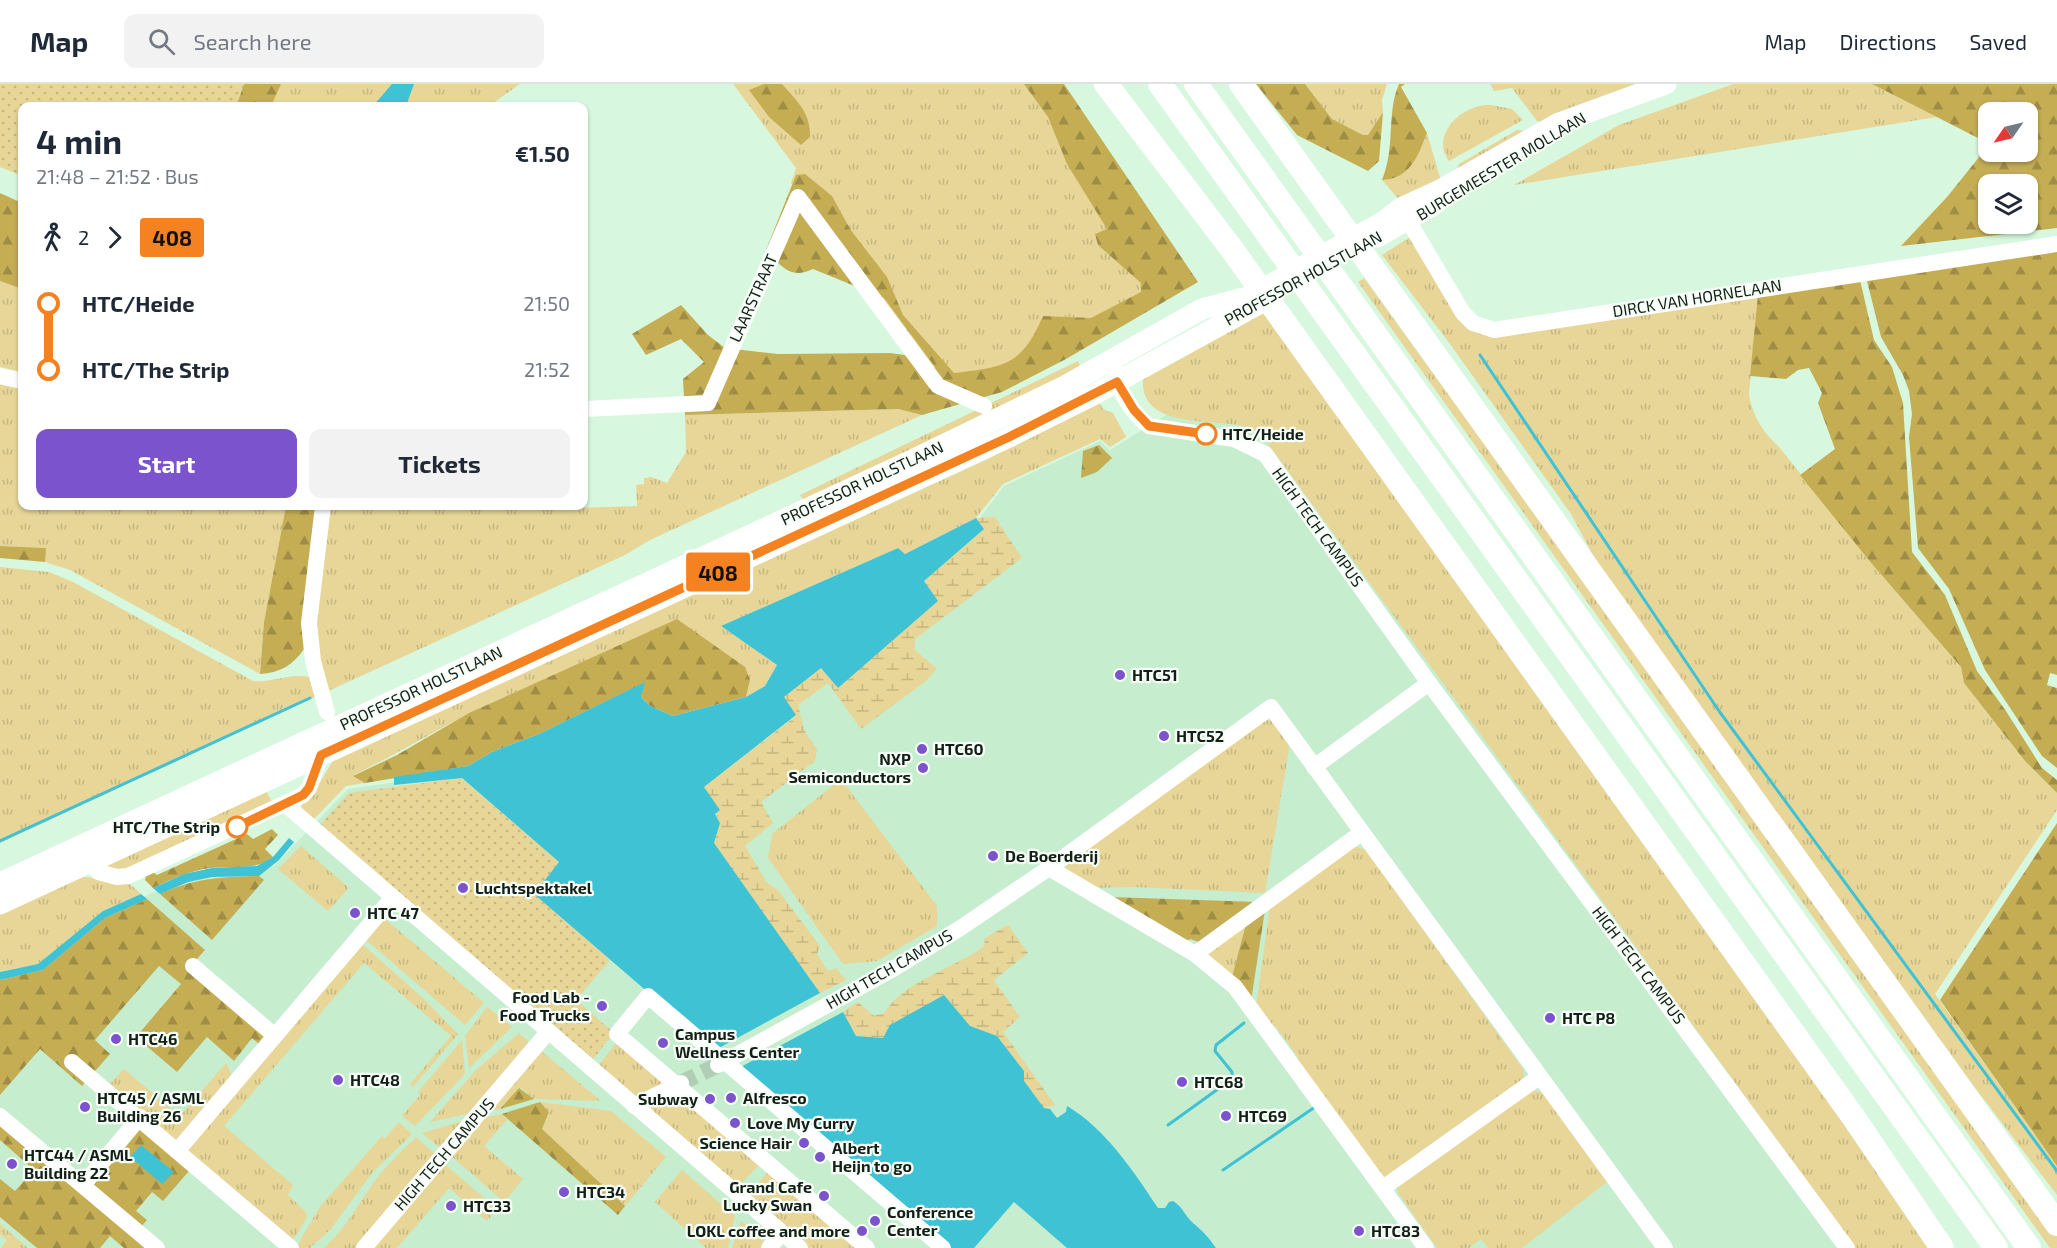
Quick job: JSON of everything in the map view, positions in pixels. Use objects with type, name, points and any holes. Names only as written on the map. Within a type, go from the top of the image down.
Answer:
[{"type":"highway","points":[[1106,84],[1231,248],[1854,1118],[1939,1246]]},
{"type":"highway","points":[[1161,84],[1316,304],[1996,1248]]},
{"type":"highway","points":[[1196,84],[1288,216],[2029,1248]]},
{"type":"highway","points":[[1241,84],[2057,1224]]},
{"type":"highway","points":[[1976,1111],[2028,1166],[2057,1202]]},
{"type":"main road","name":"BURGEMEESTER MOLLAAN","points":[[1405,215],[1594,111],[1666,84]]},
{"type":"main road","name":"PROFESSOR HOLSTLAAN","points":[[0,883],[97,838],[316,747],[1009,437],[1119,373],[1405,215]]},
{"type":"main road","name":"PROFESSOR HOLSTLAAN","points":[[0,904],[92,862],[316,747]]},
{"type":"street","name":"LAARSTRAAT","points":[[588,409],[708,403],[798,197],[938,386],[984,406]]},
{"type":"street","name":"DIRCK VAN HORNELAAN","points":[[1405,215],[1463,313],[1473,323],[1494,330],[2057,244]]},
{"type":"street","name":"HIGH TECH CAMPUS","points":[[1119,373],[1142,421],[1149,426],[1234,439],[1265,454],[1430,683],[1847,1248]]},
{"type":"street","points":[[0,376],[18,380]]},
{"type":"street","points":[[323,510],[309,623],[314,661],[327,712]]},
{"type":"street","points":[[1314,767],[1430,683]]},
{"type":"street","name":"HIGH TECH CAMPUS","points":[[721,1063],[946,938],[1049,868],[1271,707],[1661,1247]]},
{"type":"street","points":[[97,838],[92,862],[98,872],[117,877],[128,876],[285,804],[309,788],[316,747]]},
{"type":"street","points":[[285,804],[800,1248]]},
{"type":"street","points":[[1195,954],[1361,833]]},
{"type":"street","points":[[1049,868],[1195,954],[1235,987],[1426,1248]]},
{"type":"street","points":[[178,1150],[393,897]]},
{"type":"street","points":[[193,966],[275,1036]]},
{"type":"street","points":[[867,1248],[679,1084],[617,1034],[648,996],[721,1063],[943,1248]]},
{"type":"street","name":"HIGH TECH CAMPUS","points":[[364,1248],[548,1032]]},
{"type":"street","points":[[72,1062],[140,1117],[291,1248]]},
{"type":"street","points":[[1383,1188],[1539,1077]]},
{"type":"street","points":[[634,1106],[679,1084]]},
{"type":"street","points":[[0,1116],[157,1248]]},
{"type":"street","points":[[83,1185],[140,1117]]},
{"type":"street","points":[[769,1248],[782,1233]]},
{"type":"shaded area","points":[[1255,360],[1893,1248],[0,1248],[0,977],[104,915],[185,878],[257,872],[274,866],[348,789],[480,770],[747,706],[976,523],[1004,486],[1100,441],[1110,450]]},
{"type":"green space","points":[[0,84],[244,84],[237,102],[18,102],[18,174],[0,167]]},
{"type":"green space","points":[[244,84],[281,84],[273,102],[237,102]]},
{"type":"green space","points":[[245,84],[520,84],[495,102],[240,102]]},
{"type":"green space","points":[[733,84],[1054,84],[1186,278],[1063,352],[939,380],[791,183],[796,168]]},
{"type":"green space","points":[[764,84],[782,84],[806,114],[810,137],[801,145],[769,117],[749,90]]},
{"type":"green space","points":[[1024,84],[1064,84],[1198,282],[1066,359],[1002,392],[922,415],[898,409],[685,415],[683,379],[704,362],[681,339],[646,355],[632,334],[681,305],[708,335],[725,348],[778,354],[890,353],[905,355],[931,372],[935,367],[884,298],[813,269],[798,273],[786,270],[766,250],[796,175],[805,174],[832,196],[850,229],[887,277],[903,315],[954,373],[986,368],[1010,361],[1027,345],[1043,316],[1091,318],[1141,292],[1141,283],[1098,245],[1095,234],[1107,229],[1067,164],[1048,117]]},
{"type":"green space","points":[[1256,84],[1305,84],[1332,119],[1363,135],[1368,135],[1383,112],[1379,161],[1368,171],[1297,135]]},
{"type":"green space","points":[[1305,84],[1387,84],[1382,100],[1383,112],[1368,135],[1363,135],[1332,119]]},
{"type":"green space","points":[[1399,84],[1405,84],[1401,87],[1427,133],[1412,165],[1392,179],[1382,180],[1389,155],[1393,107]]},
{"type":"green space","points":[[1490,84],[1636,84],[1544,123],[1537,121],[1512,88],[1494,91]]},
{"type":"green space","points":[[1733,84],[1872,84],[1937,117],[1514,185],[1619,125]]},
{"type":"green space","points":[[1872,84],[2057,84],[2057,228],[2038,230],[2038,174],[1978,174],[1978,234],[2005,234],[1901,246],[1947,197],[1978,158],[1978,162],[2038,162],[2038,102],[1978,102],[1978,138]]},
{"type":"green space","points":[[1491,105],[1512,109],[1523,120],[1449,161],[1444,151],[1443,141],[1452,122],[1470,109]]},
{"type":"green space","points":[[1517,130],[1527,131],[1455,173],[1459,164]]},
{"type":"green space","points":[[1427,133],[1441,181],[1403,204],[1382,180],[1391,179],[1411,164]]},
{"type":"green space","points":[[0,193],[18,201],[18,288],[0,281]]},
{"type":"green space","points":[[1413,235],[1471,326],[1758,294],[1749,395],[1760,425],[1872,564],[1961,667],[1964,683],[2025,761],[2057,793],[2057,810],[1935,994],[2057,1166],[2057,1195],[1973,1085],[1787,826],[1729,752],[1596,561],[1571,514],[1450,344],[1382,255]]},
{"type":"green space","points":[[2057,250],[2057,675],[2050,673],[2047,685],[2057,688],[2057,768],[2042,756],[1985,670],[1949,589],[1918,548],[1909,437],[1912,414],[1909,391],[1903,375],[1881,337],[1866,277]]},
{"type":"green space","points":[[1364,278],[2057,1234],[2057,1248],[2050,1248],[1358,282]]},
{"type":"green space","points":[[1860,280],[1874,340],[1892,367],[1903,403],[1912,552],[1945,595],[1977,671],[2006,711],[2042,768],[2057,780],[2057,793],[2025,761],[1964,683],[1961,667],[1872,564],[1800,475],[1835,449],[1818,403],[1822,393],[1809,368],[1798,370],[1786,379],[1750,376],[1758,294]]},
{"type":"green space","points":[[0,281],[18,288],[18,371],[0,367]]},
{"type":"green space","points":[[1261,305],[1648,840],[1929,1248],[1856,1248],[1264,439],[1247,427],[1180,418],[1165,414],[1152,406],[1145,394],[1143,377]]},
{"type":"green space","points":[[1078,361],[1082,370],[805,502],[800,495]]},
{"type":"green space","points":[[0,384],[18,388],[18,510],[285,510],[264,622],[260,674],[70,570],[45,562],[45,548],[0,546]]},
{"type":"green space","points":[[1099,402],[1103,409],[1113,413],[1126,437],[1110,447],[1100,439],[1003,484],[976,518],[905,554],[898,548],[721,626],[777,665],[765,686],[746,697],[750,680],[504,697],[354,775],[365,783],[346,786],[312,821],[301,809],[303,801],[316,789],[334,759],[988,459]]},
{"type":"green space","points":[[898,409],[922,415],[324,693],[314,631],[328,510],[588,510],[588,508],[637,506],[636,485],[644,484],[644,478],[651,477],[667,483],[686,452],[685,415]]},
{"type":"green space","points":[[1099,445],[1112,458],[1097,472],[1081,478],[1083,451]]},
{"type":"green space","points":[[285,510],[318,510],[304,649],[285,667],[274,672],[260,674],[264,622]]},
{"type":"green space","points":[[995,517],[1022,558],[915,639],[915,650],[937,669],[926,681],[861,729],[828,683],[798,705],[804,730],[817,750],[815,761],[761,802],[773,823],[745,846],[767,883],[778,890],[820,946],[817,954],[828,971],[836,968],[846,980],[820,993],[714,843],[720,823],[704,787],[796,716],[783,697],[821,668],[838,688],[937,601],[924,581],[984,529],[976,518]]},
{"type":"green space","points":[[0,546],[46,548],[45,562],[0,558]]},
{"type":"green space","points":[[0,567],[49,572],[73,582],[253,681],[295,676],[309,677],[315,697],[0,843]]},
{"type":"green space","points":[[677,619],[745,667],[750,680],[746,697],[673,716],[650,706],[641,697],[644,683],[539,734],[492,752],[468,766],[365,783],[353,776],[397,755],[469,713]]},
{"type":"green space","points":[[1263,720],[1274,721],[1290,743],[1265,893],[1133,887],[1089,888],[1066,870],[1066,863]]},
{"type":"green space","points":[[461,778],[559,862],[534,894],[610,960],[576,1000],[614,1033],[589,1064],[318,827],[349,793]]},
{"type":"green space","points":[[841,779],[937,906],[937,926],[877,961],[843,964],[768,858],[772,834]]},
{"type":"green space","points":[[265,789],[273,804],[131,870],[115,870],[104,866]]},
{"type":"green space","points":[[2057,823],[2057,1166],[1940,1000]]},
{"type":"green space","points":[[272,829],[278,835],[265,849],[273,857],[259,865],[202,869],[153,888],[145,880],[146,876],[153,872],[157,875],[247,834],[253,839]]},
{"type":"green space","points":[[301,846],[349,888],[328,911],[278,869]]},
{"type":"green space","points":[[1353,846],[1366,850],[1523,1069],[1524,1076],[1520,1082],[1386,1177],[1382,1177],[1294,1060],[1298,1057],[1275,1026],[1271,1028],[1256,1006],[1270,907]]},
{"type":"green space","points":[[75,876],[127,881],[141,894],[103,911],[38,964],[0,972],[0,911]]},
{"type":"green space","points":[[259,876],[264,880],[212,940],[160,894],[208,879]]},
{"type":"green space","points":[[1111,897],[1257,902],[1202,943],[1190,939],[1182,944]]},
{"type":"green space","points":[[147,899],[205,950],[189,968],[267,1037],[261,1046],[252,1038],[234,1061],[207,1037],[177,1072],[136,1037],[181,984],[159,966],[95,1040],[110,1054],[82,1086],[40,1049],[0,1095],[0,980],[43,970],[105,918]]},
{"type":"green space","points":[[1265,910],[1251,1001],[1232,977],[1246,924]]},
{"type":"green space","points":[[384,918],[484,1003],[465,1025],[365,939]]},
{"type":"green space","points":[[1246,924],[1232,977],[1209,959],[1209,954]]},
{"type":"green space","points":[[1008,925],[1028,953],[994,980],[1020,1017],[1003,1032],[1055,1105],[1044,1108],[1023,1081],[1024,1071],[997,1036],[970,1027],[944,995],[883,1038],[856,1036],[843,1012],[858,1002],[874,1016],[884,1013],[893,1002],[917,983],[972,954],[984,946],[985,938]]},
{"type":"green space","points":[[362,944],[425,1000],[458,1034],[413,1087],[410,1084],[451,1036],[364,963],[224,1126],[293,1185],[288,1195],[305,1211],[307,1217],[296,1236],[289,1241],[185,1153]]},
{"type":"green space","points":[[487,1007],[512,1027],[469,1068],[465,1036]]},
{"type":"green space","points":[[519,1033],[531,1044],[471,1113],[430,1122],[476,1070]]},
{"type":"green space","points":[[462,1040],[465,1074],[415,1126],[402,1116],[420,1095],[418,1092]]},
{"type":"green space","points":[[618,1041],[668,1083],[639,1097],[633,1096],[597,1067]]},
{"type":"green space","points":[[540,1050],[601,1101],[534,1099],[521,1088],[500,1109],[488,1111]]},
{"type":"green space","points":[[226,1063],[232,1076],[177,1142],[110,1084],[124,1069],[180,1116]]},
{"type":"green space","points":[[519,1088],[534,1099],[500,1109]]},
{"type":"green space","points":[[677,1090],[761,1163],[739,1186],[652,1113],[651,1106]]},
{"type":"green space","points":[[1527,1092],[1546,1093],[1608,1181],[1522,1248],[1488,1248],[1481,1239],[1469,1248],[1437,1248],[1398,1193],[1397,1186]]},
{"type":"green space","points":[[540,1102],[611,1111],[666,1157],[625,1206],[542,1129],[549,1112]]},
{"type":"green space","points":[[540,1102],[549,1112],[542,1129],[625,1206],[618,1215],[502,1114]]},
{"type":"green space","points":[[502,1114],[507,1120],[484,1146],[523,1179],[504,1202],[450,1155],[483,1118]]},
{"type":"green space","points":[[466,1120],[440,1148],[422,1133]]},
{"type":"green space","points":[[399,1122],[412,1134],[372,1173],[330,1230],[310,1248],[299,1248],[297,1246],[319,1208],[382,1136],[385,1138]]},
{"type":"green space","points":[[0,1123],[148,1248],[124,1248],[110,1236],[100,1248],[37,1248],[0,1217],[0,1179],[15,1191],[34,1170],[0,1140]]},
{"type":"green space","points":[[138,1128],[189,1171],[163,1201],[152,1192],[136,1211],[147,1220],[141,1227],[90,1184]]},
{"type":"green space","points":[[416,1137],[436,1155],[358,1248],[324,1248],[344,1226],[382,1172]]},
{"type":"green space","points":[[442,1162],[497,1209],[487,1221],[449,1188],[397,1248],[370,1248]]},
{"type":"green space","points":[[682,1170],[735,1216],[728,1248],[706,1248],[655,1202]]},
{"type":"green space","points":[[769,1170],[860,1248],[809,1248],[751,1198],[750,1194]]},
{"type":"green space","points":[[741,1221],[767,1244],[764,1248],[732,1248]]},
{"type":"green space","points":[[0,1224],[28,1248],[1,1248],[7,1240],[0,1234]]},
{"type":"water","points":[[392,84],[414,84],[407,102],[376,102]]},
{"type":"water","points":[[976,518],[984,529],[924,581],[938,601],[838,688],[821,668],[784,697],[796,715],[704,787],[720,810],[715,814],[720,823],[714,843],[820,993],[715,1050],[534,894],[559,862],[462,778],[394,785],[394,777],[468,766],[492,752],[539,734],[645,682],[641,697],[650,706],[673,716],[746,697],[765,686],[777,665],[721,626],[898,548],[905,554]]},
{"type":"water","points":[[289,838],[294,842],[279,860],[259,876],[212,877],[188,882],[160,894],[153,888],[184,874],[212,868],[257,866],[273,857]]},
{"type":"water","points":[[141,894],[147,899],[105,918],[43,970],[0,980],[0,972],[38,964],[103,911]]},
{"type":"water","points":[[944,995],[970,1026],[997,1036],[1024,1071],[1024,1081],[1044,1108],[1050,1109],[1057,1118],[1066,1112],[1067,1106],[1081,1115],[1118,1152],[1158,1208],[1165,1208],[1169,1202],[1173,1201],[1216,1248],[1067,1248],[1014,1202],[974,1248],[946,1248],[737,1069],[843,1012],[856,1036],[883,1038],[890,1025]]},
{"type":"water","points":[[141,1145],[174,1172],[162,1184],[130,1157]]},
{"type":"waterway","points":[[1480,355],[1719,711],[2057,1171]]},
{"type":"waterway","points":[[0,841],[310,698]]},
{"type":"waterway","points":[[1168,1125],[1232,1079],[1232,1072],[1215,1051],[1216,1045],[1244,1023]]},
{"type":"waterway","points":[[1223,1170],[1315,1107]]},
{"type":"tunnel","points":[[681,1083],[718,1065]]},
{"type":"bus line","name":"408","points":[[237,827],[303,795],[309,788],[321,755],[462,692],[1009,437],[1117,382],[1142,421],[1149,426],[1206,434]]},
{"type":"place","name":"HTC/Heide","points":[[1206,434]]},
{"type":"place","name":"HTC51","points":[[1120,675]]},
{"type":"place","name":"HTC52","points":[[1164,736]]},
{"type":"place","name":"HTC60","points":[[922,749]]},
{"type":"place","name":"NXP Semiconductors","points":[[923,768]]},
{"type":"place","name":"HTC/The Strip","points":[[237,827]]},
{"type":"place","name":"De Boerderij","points":[[993,856]]},
{"type":"place","name":"Luchtspektakel","points":[[463,888]]},
{"type":"place","name":"HTC 47","points":[[355,913]]},
{"type":"place","name":"Food Lab - Food Trucks","points":[[602,1006]]},
{"type":"place","name":"HTC P8","points":[[1550,1018]]},
{"type":"place","name":"HTC46","points":[[116,1039]]},
{"type":"place","name":"Campus Wellness Center","points":[[663,1043]]},
{"type":"place","name":"HTC48","points":[[338,1080]]},
{"type":"place","name":"HTC68","points":[[1182,1082]]},
{"type":"place","name":"Alfresco","points":[[731,1098]]},
{"type":"place","name":"Subway","points":[[710,1099]]},
{"type":"place","name":"HTC45 / ASML Building 26","points":[[85,1107]]},
{"type":"place","name":"HTC69","points":[[1226,1116]]},
{"type":"place","name":"Love My Curry","points":[[735,1123]]},
{"type":"place","name":"Science Hair","points":[[804,1143]]},
{"type":"place","name":"Albert Heijn to go","points":[[820,1157]]},
{"type":"place","name":"HTC44 / ASML Building 22","points":[[12,1164]]},
{"type":"place","name":"HTC34","points":[[564,1192]]},
{"type":"place","name":"Grand Cafe Lucky Swan","points":[[824,1196]]},
{"type":"place","name":"HTC33","points":[[451,1206]]},
{"type":"place","name":"Conference Center","points":[[875,1221]]},
{"type":"place","name":"LOKL coffee and more","points":[[862,1231]]},
{"type":"place","name":"HTC83","points":[[1359,1231]]}]
